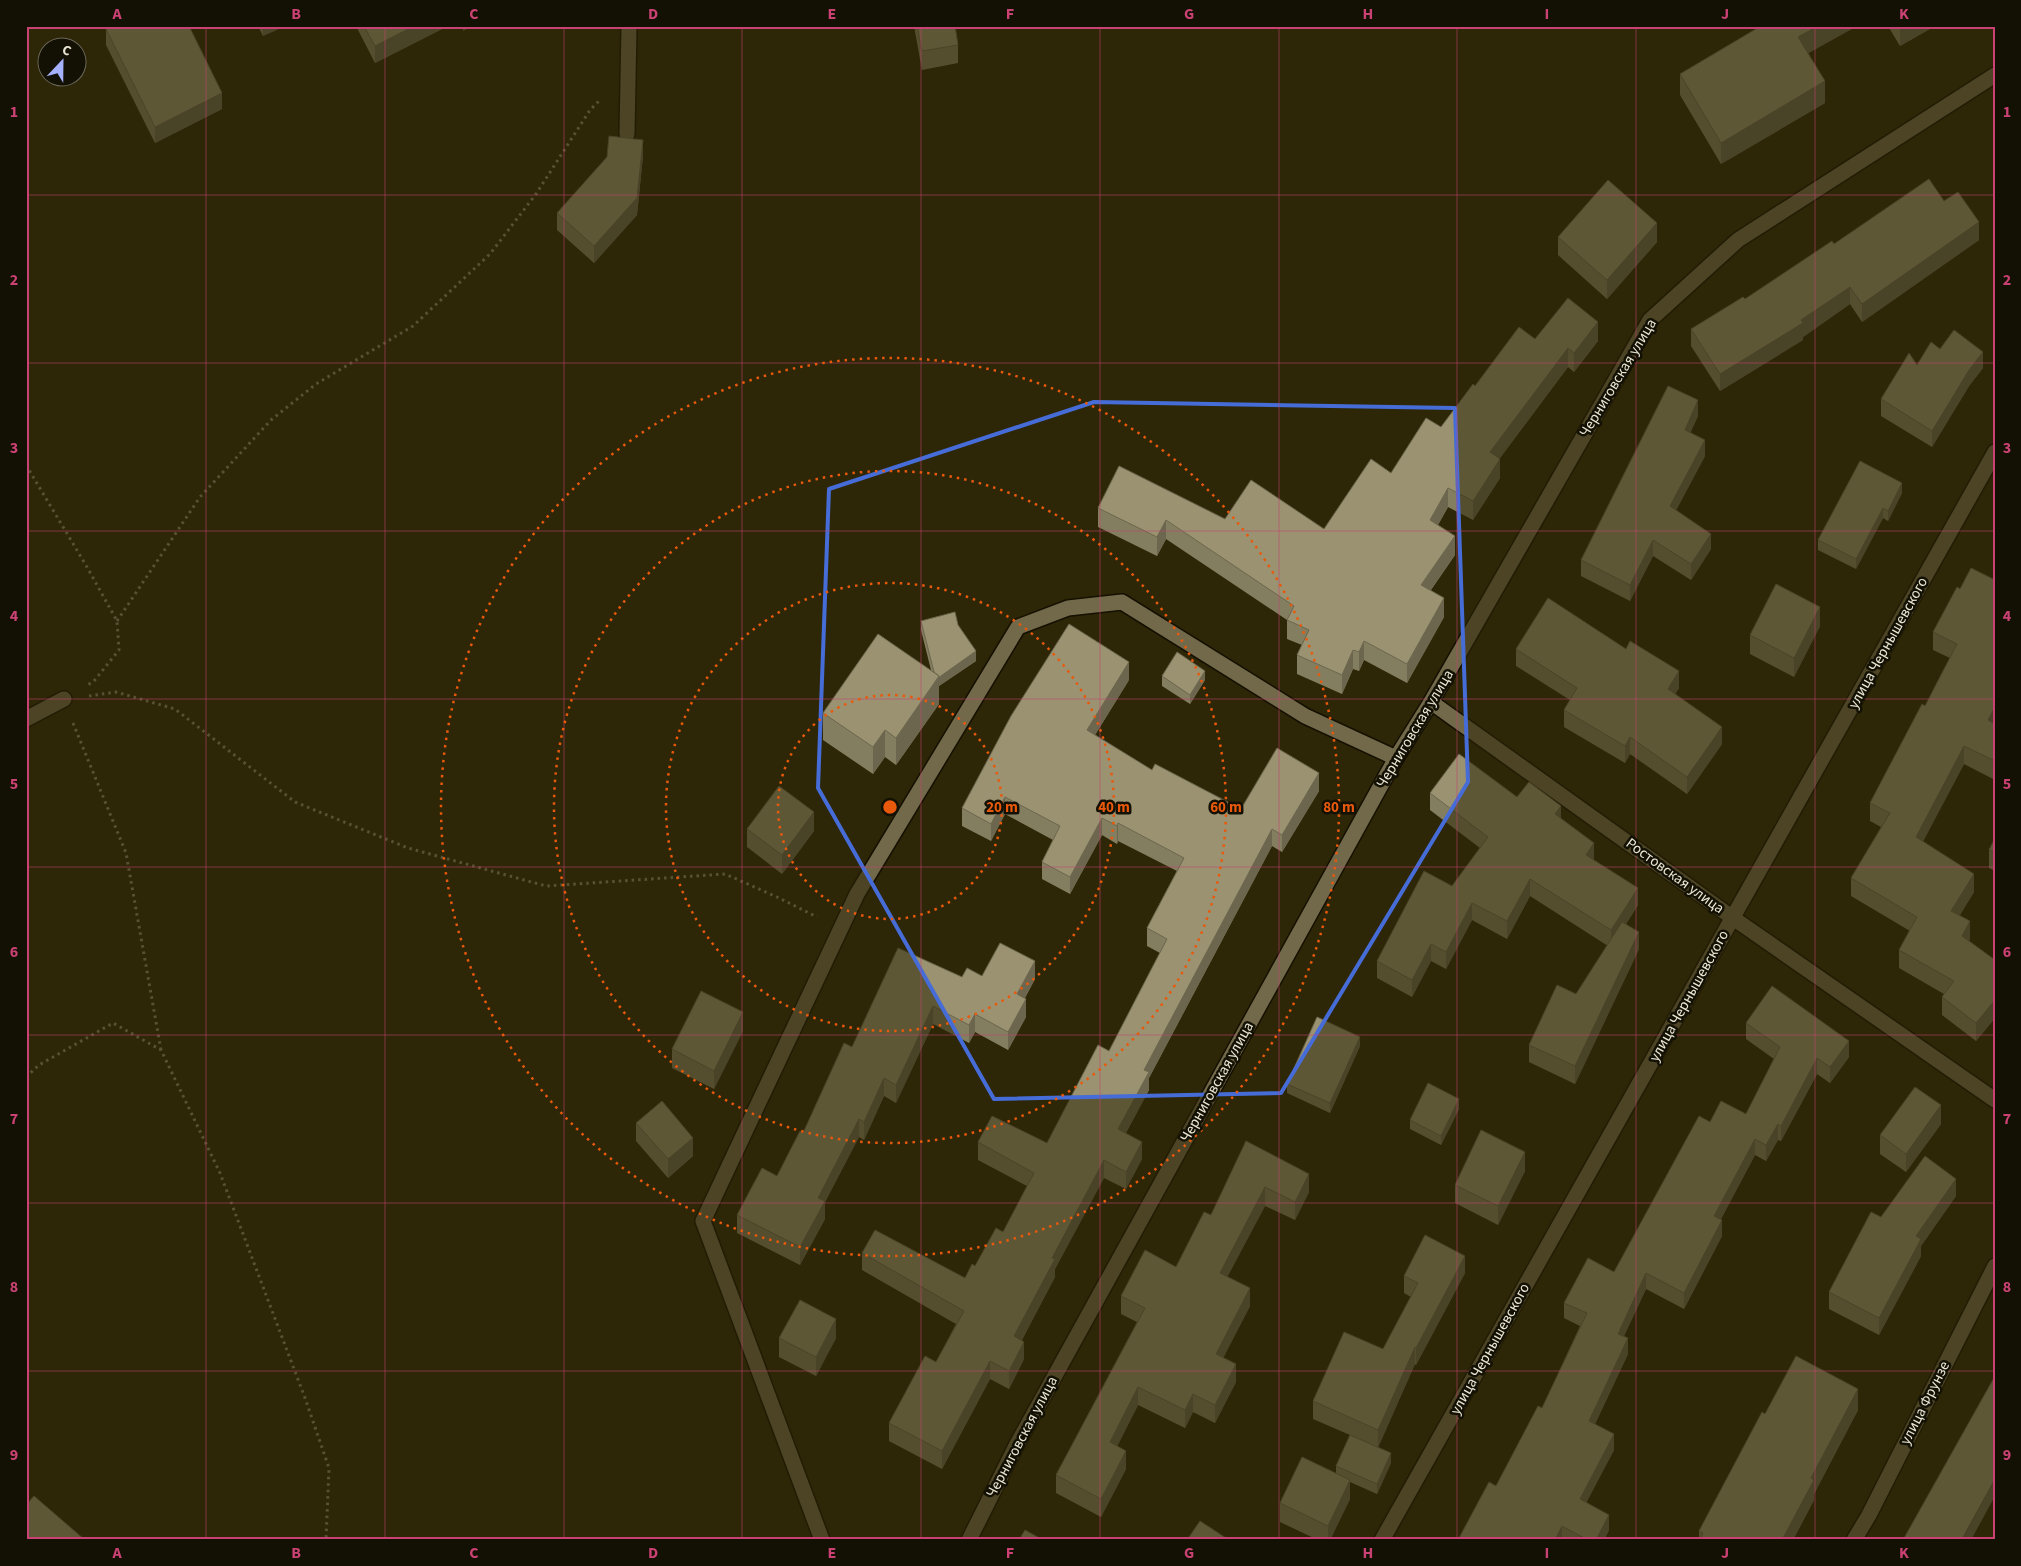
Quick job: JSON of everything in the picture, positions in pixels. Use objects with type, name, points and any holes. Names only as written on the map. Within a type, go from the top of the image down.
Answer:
[{"type":"street","points":[[627,134],[630,26]]},
{"type":"street","name":"Черниговская улица","points":[[969,1540],[1016,1446],[1396,758],[1431,702],[1650,320],[1738,240],[1995,75]]},
{"type":"street","name":"улица Чернышевского","points":[[1382,1540],[1995,452]]},
{"type":"street","points":[[822,1540],[703,1221],[857,894],[1018,627],[1068,608],[1122,602],[1305,716],[1396,758]]},
{"type":"street","points":[[26,719],[64,699]]},
{"type":"street","name":"Ростовская улица","points":[[1431,702],[1733,918],[1995,1100]]},
{"type":"street","name":"улица Фрунзе","points":[[1854,1540],[1869,1515],[1995,1266]]},
{"type":"path","points":[[117,621],[200,497],[271,420],[316,384],[413,326],[490,254],[536,194],[590,110],[629,71]]},
{"type":"path","points":[[26,466],[117,621],[119,650],[94,681],[64,699]]},
{"type":"path","points":[[64,699],[116,692],[175,709],[295,802],[408,848],[546,886],[724,874],[777,897],[840,929]]},
{"type":"path","points":[[64,699],[126,853],[161,1050],[220,1173],[305,1398],[329,1468],[326,1540]]},
{"type":"path","points":[[26,1077],[39,1065],[113,1023],[161,1050]]},
{"type":"highlighted area","points":[[1094,402],[1455,408],[1468,782],[1281,1093],[994,1099],[818,788],[829,489]]},
{"type":"building","points":[[111,26],[189,26],[222,93],[155,127],[106,29]]},
{"type":"building","points":[[364,26],[414,26],[375,46]]},
{"type":"building","points":[[917,26],[955,26],[958,45],[922,51]]},
{"type":"building","points":[[1761,26],[1818,26],[1798,37],[1825,81],[1721,143],[1680,74]]},
{"type":"building","points":[[609,136],[643,140],[637,198],[594,246],[557,213],[607,157]]},
{"type":"building","points":[[1929,179],[1944,201],[1958,192],[1979,222],[1862,304],[1850,287],[1801,320],[1803,323],[1720,374],[1691,329],[1743,297],[1745,299],[1832,241],[1834,244]]},
{"type":"building","points":[[1608,180],[1657,223],[1607,280],[1558,237]]},
{"type":"building","points":[[1568,298],[1598,322],[1574,353],[1568,348],[1490,452],[1500,459],[1473,501],[1448,488],[1430,520],[1455,536],[1421,585],[1444,598],[1407,664],[1364,641],[1359,652],[1353,650],[1342,675],[1297,655],[1309,630],[1287,620],[1294,606],[1166,520],[1157,537],[1098,508],[1119,466],[1225,519],[1251,480],[1324,529],[1371,459],[1391,473],[1426,418],[1441,427],[1473,384],[1475,386],[1519,327],[1535,339]]},
{"type":"building","points":[[1954,330],[1983,352],[1969,370],[1932,431],[1881,399],[1909,353],[1917,365],[1931,342],[1940,349]]},
{"type":"building","points":[[1668,386],[1698,400],[1685,430],[1705,440],[1670,506],[1711,534],[1691,564],[1653,540],[1630,585],[1581,560]]},
{"type":"building","points":[[1860,461],[1902,483],[1888,511],[1883,508],[1856,559],[1818,540]]},
{"type":"building","points":[[1971,568],[1995,580],[1995,707],[1988,720],[1995,724],[1995,761],[1964,746],[1916,837],[1974,874],[1951,911],[1970,921],[1962,936],[1995,960],[1995,1000],[1976,1023],[1942,997],[1954,981],[1899,950],[1917,917],[1851,878],[1890,813],[1870,803],[1922,704],[1925,706],[1957,644],[1933,632],[1957,587],[1960,589]]},
{"type":"building","points":[[1776,584],[1820,607],[1794,658],[1750,635]]},
{"type":"building","points":[[1548,598],[1626,649],[1630,641],[1679,671],[1668,689],[1722,727],[1687,777],[1630,737],[1625,746],[1564,710],[1577,688],[1516,649]]},
{"type":"building","points":[[955,612],[958,625],[976,651],[938,678],[939,676],[934,672],[921,621]]},
{"type":"building","points":[[1069,624],[1129,662],[1087,730],[1152,770],[1155,764],[1241,809],[1277,748],[1319,773],[1282,835],[1272,829],[1144,1070],[1149,1072],[1118,1129],[1142,1142],[1126,1172],[1104,1160],[1052,1258],[1055,1259],[1014,1336],[1024,1342],[1009,1371],[990,1361],[942,1451],[889,1423],[925,1356],[936,1362],[964,1311],[862,1253],[875,1230],[965,1278],[972,1264],[975,1266],[996,1228],[1003,1232],[1034,1173],[978,1142],[992,1116],[1047,1143],[1098,1045],[1109,1051],[1167,939],[1147,928],[1184,858],[1118,823],[1117,826],[1102,818],[1070,877],[1042,862],[1060,826],[1005,797],[991,824],[962,808],[1011,716]]},
{"type":"building","points":[[878,634],[939,676],[896,738],[885,730],[873,747],[823,713]]},
{"type":"building","points":[[1177,652],[1205,671],[1190,695],[1162,676]]},
{"type":"building","points":[[1459,754],[1517,797],[1529,782],[1561,806],[1555,814],[1594,843],[1586,855],[1638,888],[1611,930],[1530,879],[1507,921],[1472,903],[1446,952],[1431,944],[1412,980],[1377,961],[1424,871],[1452,886],[1488,837],[1430,793]]},
{"type":"building","points":[[779,786],[814,812],[782,855],[747,829]]},
{"type":"building","points":[[1995,838],[1995,853],[1989,850]]},
{"type":"building","points":[[1622,922],[1639,932],[1575,1066],[1529,1045],[1557,985],[1576,994]]},
{"type":"building","points":[[1000,943],[1035,961],[1017,994],[1026,999],[1008,1032],[975,1014],[969,1025],[933,1006],[896,1085],[884,1078],[864,1122],[859,1119],[818,1198],[825,1201],[800,1247],[737,1215],[762,1168],[777,1176],[800,1131],[803,1133],[844,1043],[852,1047],[898,948],[962,977],[967,968],[982,976]]},
{"type":"building","points":[[1772,986],[1849,1041],[1830,1067],[1817,1058],[1781,1126],[1778,1124],[1766,1145],[1755,1139],[1714,1216],[1722,1220],[1684,1293],[1646,1273],[1618,1334],[1628,1338],[1589,1421],[1614,1434],[1580,1499],[1609,1515],[1596,1540],[1588,1540],[1562,1526],[1555,1540],[1458,1540],[1489,1482],[1496,1486],[1538,1406],[1542,1408],[1587,1313],[1564,1303],[1588,1258],[1614,1272],[1699,1116],[1710,1122],[1721,1101],[1746,1114],[1780,1047],[1746,1023]]},
{"type":"building","points":[[701,991],[743,1012],[714,1071],[672,1049]]},
{"type":"building","points":[[1317,1017],[1360,1037],[1330,1103],[1287,1084]]},
{"type":"building","points":[[1428,1083],[1459,1099],[1441,1136],[1410,1120]]},
{"type":"building","points":[[1915,1087],[1941,1105],[1906,1154],[1880,1135]]},
{"type":"building","points":[[662,1101],[693,1138],[668,1159],[636,1123]]},
{"type":"building","points":[[1481,1130],[1525,1152],[1498,1206],[1455,1185]]},
{"type":"building","points":[[1246,1141],[1309,1174],[1295,1202],[1265,1187],[1220,1273],[1250,1288],[1216,1354],[1236,1364],[1215,1405],[1193,1394],[1185,1410],[1138,1387],[1110,1442],[1126,1451],[1101,1499],[1056,1475],[1145,1308],[1121,1296],[1145,1250],[1176,1267],[1204,1212],[1211,1215]]},
{"type":"building","points":[[1925,1156],[1956,1179],[1916,1236],[1921,1239],[1879,1318],[1829,1292],[1871,1212],[1881,1217]]},
{"type":"building","points":[[1425,1235],[1465,1256],[1415,1347],[1378,1430],[1313,1401],[1344,1332],[1383,1349],[1418,1283],[1404,1276]]},
{"type":"building","points":[[800,1300],[836,1319],[816,1357],[779,1338]]},
{"type":"building","points":[[1796,1356],[1858,1389],[1811,1478],[1814,1480],[1782,1540],[1700,1540],[1703,1533],[1699,1531],[1762,1412],[1765,1414]]},
{"type":"building","points":[[1995,1376],[1995,1479],[1963,1540],[1903,1540]]},
{"type":"building","points":[[1350,1435],[1391,1453],[1377,1484],[1336,1466]]},
{"type":"building","points":[[1302,1457],[1350,1480],[1328,1526],[1280,1503]]},
{"type":"building","points":[[34,1496],[85,1540],[26,1540],[26,1505]]},
{"type":"building","points":[[1200,1521],[1229,1540],[1187,1540]]},
{"type":"building","points":[[1025,1530],[1043,1540],[1019,1540]]}]
